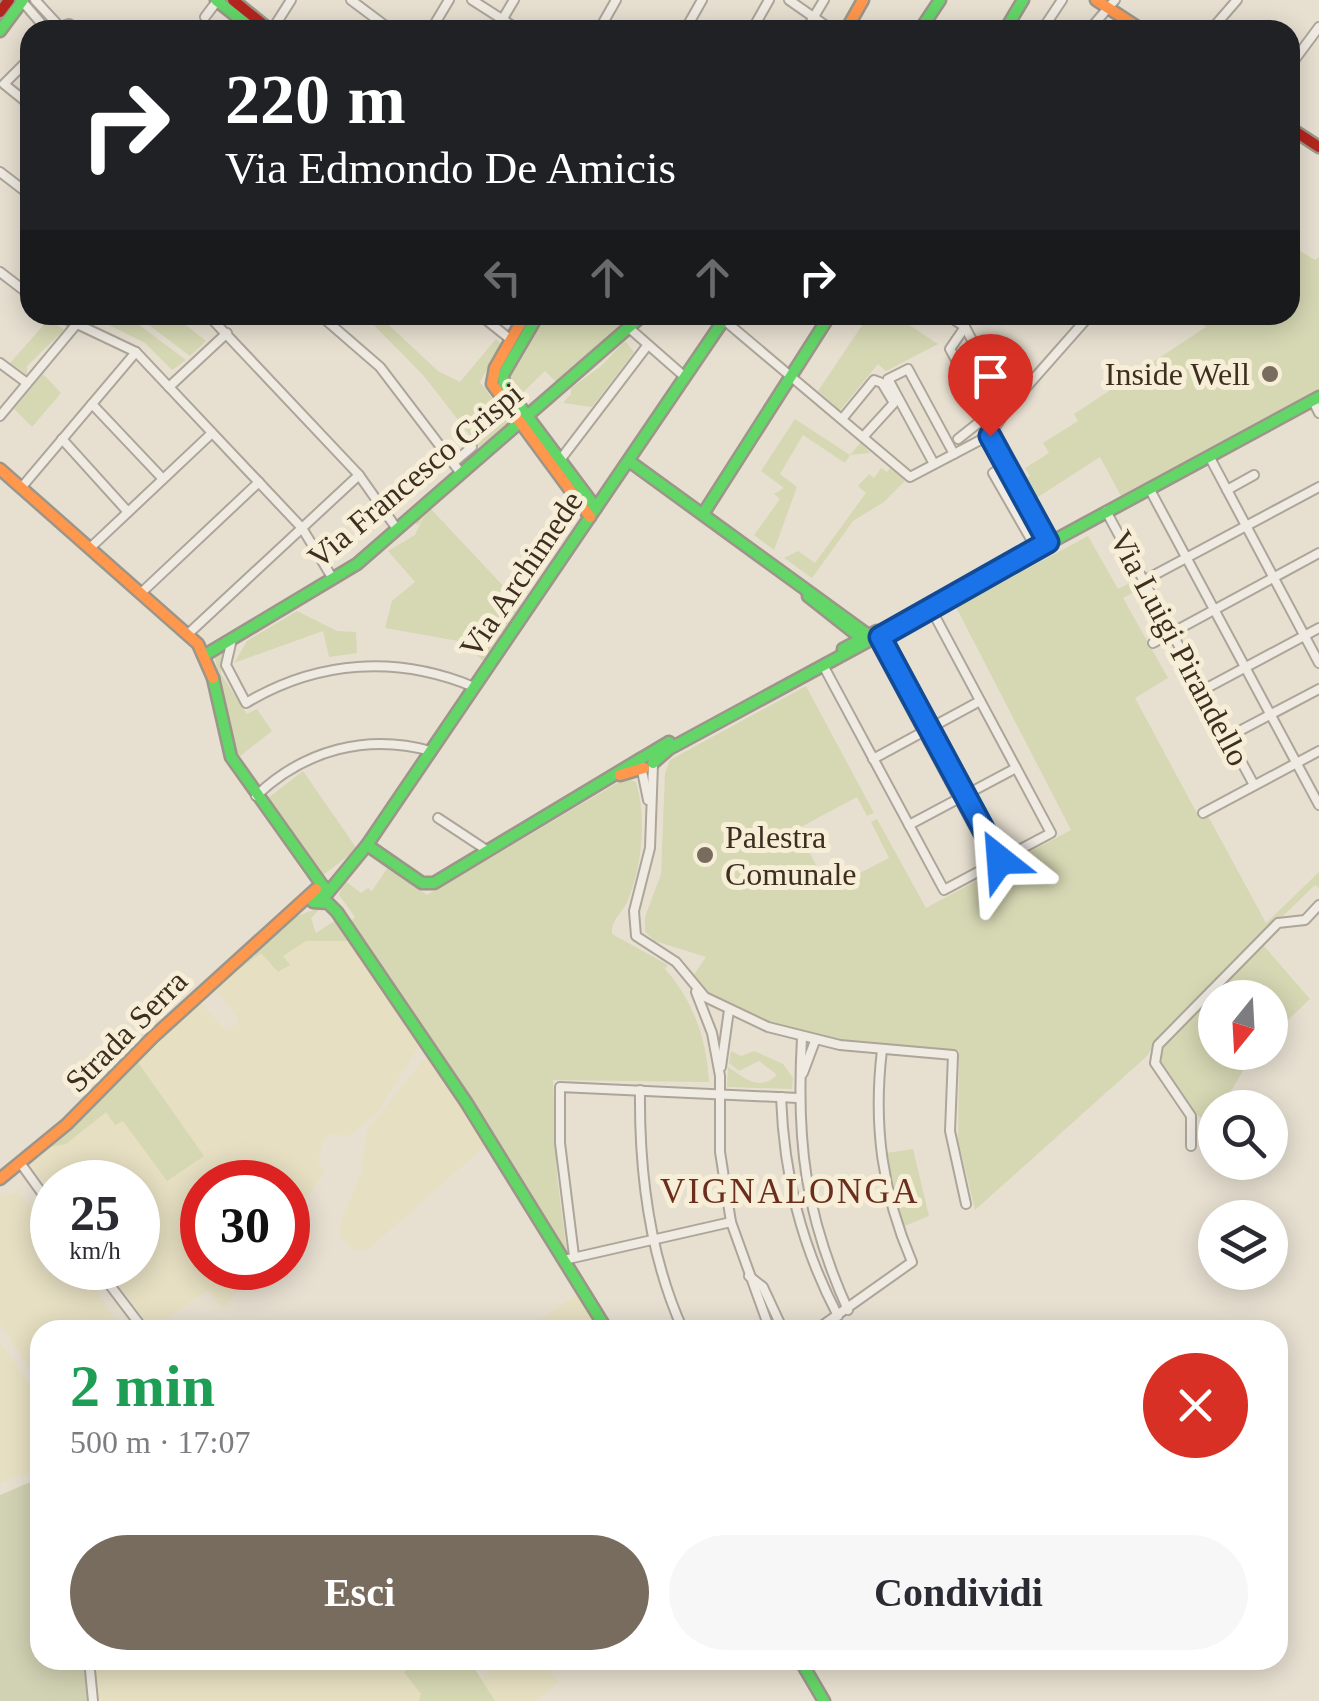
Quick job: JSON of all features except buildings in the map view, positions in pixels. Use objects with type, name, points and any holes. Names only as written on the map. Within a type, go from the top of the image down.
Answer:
[{"type":"main road","points":[[0,12],[9,0]]},
{"type":"main road","points":[[0,31],[22,0]]},
{"type":"main road","points":[[217,0],[242,20]]},
{"type":"main road","points":[[233,0],[258,20]]},
{"type":"main road","points":[[1096,0],[1111,4]]},
{"type":"main road","points":[[519,325],[510,340],[498,381],[593,513]]},
{"type":"main road","points":[[498,381],[532,325]]},
{"type":"main road","name":"Via Francesco Crispi","points":[[206,655],[333,578],[397,529],[456,468],[523,419],[625,325]]},
{"type":"main road","name":"Via Archimede","points":[[323,892],[368,845],[718,325]]},
{"type":"main road","points":[[702,514],[824,325]]},
{"type":"main road","points":[[587,791],[646,764],[867,640],[1316,399]]},
{"type":"main road","points":[[523,419],[560,460],[593,513]]},
{"type":"main road","points":[[629,461],[867,640]]},
{"type":"main road","points":[[0,469],[188,634],[206,655],[221,734],[256,796],[569,1258],[600,1320]]},
{"type":"main road","points":[[781,572],[842,625],[867,640]]},
{"type":"main road","points":[[368,845],[426,884],[587,791],[646,764],[867,640]]},
{"type":"main road","name":"Strada Serra","points":[[0,1179],[284,917],[323,892]]},
{"type":"main road","points":[[806,1670],[824,1701]]},
{"type":"street","points":[[22,0],[39,20]]},
{"type":"street","points":[[35,0],[52,20]]},
{"type":"street","points":[[205,17],[217,0]]},
{"type":"street","points":[[351,0],[378,20]]},
{"type":"street","points":[[472,0],[502,20],[514,0]]},
{"type":"street","points":[[789,0],[817,20]]},
{"type":"street","points":[[814,18],[824,0]]},
{"type":"street","points":[[1220,20],[1237,0]]},
{"type":"street","points":[[1300,53],[1319,28]]},
{"type":"street","points":[[20,68],[4,84],[20,97]]},
{"type":"street","points":[[0,272],[20,287]]},
{"type":"street","points":[[219,325],[359,475],[397,529]]},
{"type":"street","points":[[332,325],[380,366],[456,468],[472,447]]},
{"type":"street","points":[[492,325],[510,340]]},
{"type":"street","points":[[630,325],[647,346],[685,377]]},
{"type":"street","points":[[732,325],[910,477],[992,433],[1008,408],[1081,325]]},
{"type":"street","points":[[0,416],[75,326],[136,352],[302,528],[333,578]]},
{"type":"street","points":[[1008,408],[965,326],[950,349],[1048,542]]},
{"type":"street","points":[[170,388],[227,333]]},
{"type":"street","points":[[560,460],[647,346]]},
{"type":"street","points":[[21,488],[136,352]]},
{"type":"street","points":[[0,362],[27,383]]},
{"type":"street","points":[[934,464],[888,379],[908,369],[953,442],[954,454]]},
{"type":"street","points":[[842,418],[874,380],[882,384],[894,403],[864,437]]},
{"type":"street","points":[[1316,399],[1319,413]]},
{"type":"street","points":[[92,404],[163,479]]},
{"type":"street","points":[[929,455],[986,416]]},
{"type":"street","points":[[90,548],[212,433]]},
{"type":"street","points":[[62,439],[128,512]]},
{"type":"street","points":[[1209,456],[1319,662]]},
{"type":"street","points":[[1006,465],[993,473],[1036,548]]},
{"type":"street","points":[[188,634],[359,475]]},
{"type":"street","points":[[1227,490],[1254,475]]},
{"type":"street","points":[[141,592],[259,482]]},
{"type":"street","points":[[1149,488],[1319,805]]},
{"type":"street","points":[[1143,582],[1319,488]]},
{"type":"street","name":"Via Luigi Pirandello","points":[[1106,511],[1254,786]]},
{"type":"street","points":[[1030,537],[1042,530]]},
{"type":"street","points":[[1153,643],[1319,554]]},
{"type":"street","points":[[824,667],[944,890],[1051,833],[926,609]]},
{"type":"street","points":[[1203,690],[1319,628]]},
{"type":"street","points":[[232,639],[226,665],[246,703],[288,681],[350,666],[413,668],[474,687]]},
{"type":"street","points":[[867,640],[926,730],[997,862]]},
{"type":"street","points":[[1228,738],[1319,689]]},
{"type":"street","points":[[873,759],[980,702]]},
{"type":"street","points":[[256,796],[286,771],[330,751],[377,743],[430,750]]},
{"type":"street","points":[[1202,813],[1319,751]]},
{"type":"street","points":[[646,764],[643,782],[650,815]]},
{"type":"street","points":[[646,764],[650,815],[647,867],[634,927],[641,943],[676,962],[694,988],[712,1034],[720,1076]]},
{"type":"street","points":[[909,825],[1016,768]]},
{"type":"street","points":[[438,818],[488,851]]},
{"type":"street","points":[[1191,1146],[1190,1116],[1155,1064],[1158,1045],[1278,923],[1305,920],[1319,905]]},
{"type":"street","points":[[694,988],[729,1010],[802,1038],[953,1055],[950,1130],[966,1204]]},
{"type":"street","points":[[729,1010],[720,1076],[720,1152],[731,1222],[766,1320]]},
{"type":"street","points":[[802,1038],[798,1098],[804,1178],[822,1249],[848,1310]]},
{"type":"street","points":[[799,1082],[815,1041]]},
{"type":"street","points":[[832,1320],[912,1262],[890,1204],[879,1142],[882,1050]]},
{"type":"street","points":[[731,1222],[569,1258],[560,1086],[798,1098]]},
{"type":"street","points":[[640,1090],[642,1165],[653,1240],[679,1320]]},
{"type":"street","points":[[781,1097],[788,1180],[808,1253],[838,1316]]},
{"type":"street","points":[[20,1164],[30,1178]]},
{"type":"street","points":[[788,1180],[804,1178]]},
{"type":"street","points":[[808,1253],[822,1249]]},
{"type":"street","points":[[746,1273],[762,1287],[778,1320]]},
{"type":"street","points":[[114,1290],[136,1320]]},
{"type":"street","points":[[90,1670],[93,1701]]},
{"type":"shaded area","points":[[306,941],[351,941],[419,1041],[377,1113],[347,1137],[333,1133],[322,1141],[318,1163],[325,1172],[310,1193],[310,1160],[196,1160],[203,1155],[137,1061],[194,1004],[202,1004],[227,1032],[239,1021],[215,987],[261,952],[270,965]]},
{"type":"shaded area","points":[[428,1054],[486,1145],[367,1250],[354,1250],[340,1236],[339,1227],[361,1174],[367,1130]]},
{"type":"shaded area","points":[[105,1112],[123,1121],[152,1160],[35,1160],[50,1147],[66,1144]]},
{"type":"shaded area","points":[[160,1171],[167,1180],[180,1171],[180,1290],[208,1290],[165,1320],[145,1320],[123,1290],[160,1290]]},
{"type":"shaded area","points":[[17,1192],[30,1206],[30,1290],[96,1290],[116,1320],[30,1320],[30,1369],[0,1323],[0,1196]]},
{"type":"shaded area","points":[[208,1290],[238,1290],[223,1310]]},
{"type":"shaded area","points":[[578,1294],[594,1320],[540,1320]]},
{"type":"shaded area","points":[[0,1342],[30,1386],[30,1473],[0,1483]]},
{"type":"shaded area","points":[[95,1670],[403,1670],[421,1694],[419,1701],[98,1701]]},
{"type":"shaded area","points":[[491,1670],[550,1670],[559,1683],[535,1701],[496,1701],[480,1680]]},
{"type":"green space","points":[[1300,251],[1315,260],[1319,257],[1319,389],[1121,496],[1100,457],[1035,499],[1025,480],[1030,476],[1025,468],[1049,453],[1043,443],[1078,421],[1074,414],[1206,327],[1204,325],[1300,325]]},
{"type":"green space","points":[[44,325],[57,325],[64,330],[27,366],[27,375],[10,363]]},
{"type":"green space","points":[[109,325],[139,325],[186,360],[172,370],[145,343]]},
{"type":"green space","points":[[149,325],[186,325],[206,341],[190,356]]},
{"type":"green space","points":[[374,325],[389,325],[438,371],[460,382],[496,339],[501,344],[480,382],[510,422],[480,448],[423,375]]},
{"type":"green space","points":[[540,325],[622,325],[556,382],[545,371],[520,395],[510,378]]},
{"type":"green space","points":[[862,325],[909,325],[938,344],[886,371],[878,364],[840,410],[818,391]]},
{"type":"green space","points":[[625,341],[634,352],[592,407],[563,403],[571,388],[600,367]]},
{"type":"green space","points":[[43,374],[61,393],[32,427],[14,409]]},
{"type":"green space","points":[[795,419],[850,455],[845,463],[803,435],[780,474],[797,487],[774,550],[754,535],[780,499],[774,494],[784,488],[761,471]]},
{"type":"green space","points":[[861,442],[870,453],[850,455]]},
{"type":"green space","points":[[891,467],[905,481],[884,502],[853,521],[812,578],[784,558],[798,551],[815,563],[866,493],[858,486],[869,474],[874,478],[881,468],[887,472]]},
{"type":"green space","points":[[430,508],[523,607],[485,663],[464,642],[385,628],[392,601],[415,582],[388,551],[415,535],[425,514],[418,525],[414,522]]},
{"type":"green space","points":[[1088,536],[1118,589],[1136,580],[1140,589],[1123,598],[1168,678],[1135,698],[1200,819],[1208,816],[1266,923],[1319,872],[1319,888],[1315,885],[1217,980],[1198,980],[1198,998],[1162,1033],[1146,1057],[975,1210],[958,1139],[959,1051],[817,1036],[747,1015],[717,998],[693,976],[706,957],[655,941],[645,932],[645,917],[661,874],[665,773],[670,760],[806,686],[874,813],[867,816],[857,797],[797,829],[829,889],[889,858],[871,822],[877,819],[926,908],[1071,830],[956,607]]},
{"type":"green space","points":[[297,611],[337,631],[356,632],[357,653],[329,657],[323,631],[234,663],[247,641]]},
{"type":"green space","points":[[222,653],[221,674],[247,714],[257,709],[272,731],[239,757],[228,731],[215,658]]},
{"type":"green space","points":[[303,771],[357,849],[322,876],[268,798]]},
{"type":"green space","points":[[626,778],[636,782],[639,796],[640,857],[633,886],[613,924],[612,934],[668,965],[665,969],[697,1021],[709,1082],[553,1080],[557,1177],[567,1253],[466,1091],[351,921],[355,917],[339,895],[344,880],[361,893],[368,888],[372,891],[388,867],[427,895]]},
{"type":"green space","points":[[323,906],[311,918],[316,933],[336,920],[351,941],[306,941],[283,956],[290,965],[278,972],[261,953],[225,979],[295,917]]},
{"type":"green space","points":[[1263,945],[1310,999],[1288,1020],[1288,980],[1228,980]]},
{"type":"green space","points":[[1198,1011],[1198,1070],[1244,1070],[1231,1090],[1198,1090],[1198,1115],[1169,1082],[1160,1049]]},
{"type":"green space","points":[[731,1051],[741,1056],[754,1051],[783,1064],[793,1078],[792,1089],[727,1087],[728,1067],[758,1083],[777,1075],[759,1061],[739,1071],[729,1063]]},
{"type":"green space","points":[[137,1061],[204,1156],[180,1160],[180,1172],[167,1181],[160,1171],[160,1160],[152,1160],[123,1121],[115,1125],[106,1112],[66,1144],[50,1147]]},
{"type":"green space","points":[[913,1149],[929,1216],[902,1227],[886,1153]]},
{"type":"green space","points":[[30,1482],[30,1670],[85,1670],[88,1701],[0,1701],[0,1495]]},
{"type":"green space","points":[[475,1670],[495,1701],[419,1701],[421,1694],[404,1672]]},
{"type":"traffic: fast","points":[[0,31],[23,0]]},
{"type":"traffic: fast","points":[[216,0],[241,20]]},
{"type":"traffic: fast","points":[[927,20],[940,0]]},
{"type":"traffic: fast","points":[[1011,20],[1023,0]]},
{"type":"traffic: fast","points":[[532,325],[503,375],[504,385],[596,508]]},
{"type":"traffic: fast","points":[[205,655],[357,564],[632,325]]},
{"type":"traffic: fast","points":[[328,891],[322,885],[316,892],[326,895],[367,845],[720,325]]},
{"type":"traffic: fast","points":[[703,514],[824,325]]},
{"type":"traffic: fast","points":[[653,763],[669,749],[1319,397]]},
{"type":"traffic: fast","points":[[629,461],[871,637]]},
{"type":"traffic: fast","points":[[808,596],[865,641]]},
{"type":"traffic: fast","points":[[843,649],[877,631]]},
{"type":"traffic: fast","points":[[213,678],[231,757],[322,885]]},
{"type":"traffic: fast","points":[[644,757],[669,742]]},
{"type":"traffic: fast","points":[[367,845],[422,883],[434,883],[642,758]]},
{"type":"traffic: fast","points":[[313,902],[328,903],[337,912],[466,1102],[601,1320]]},
{"type":"traffic: fast","points":[[806,1670],[824,1701]]},
{"type":"traffic: slow","points":[[852,20],[863,0]]},
{"type":"traffic: slow","points":[[1096,0],[1127,20]]},
{"type":"traffic: slow","points":[[519,325],[495,368],[492,384],[590,517]]},
{"type":"traffic: slow","points":[[0,469],[198,644],[213,678]]},
{"type":"traffic: slow","points":[[620,775],[644,768]]},
{"type":"traffic: slow","points":[[0,1179],[67,1124],[153,1037],[316,889]]},
{"type":"traffic: jam","points":[[0,12],[9,0]]},
{"type":"traffic: jam","points":[[233,0],[258,20]]},
{"type":"traffic: jam","points":[[1300,135],[1319,147]]},
{"type":"place","name":"Inside Well","points":[[1270,374]]},
{"type":"place","name":"Palestra Comunale","points":[[705,855]]},
{"type":"district","name":"VIGNALONGA","points":[[790,1191]]},
{"type":"route","points":[[990,436],[1048,542],[880,637],[1000,860]]}]
